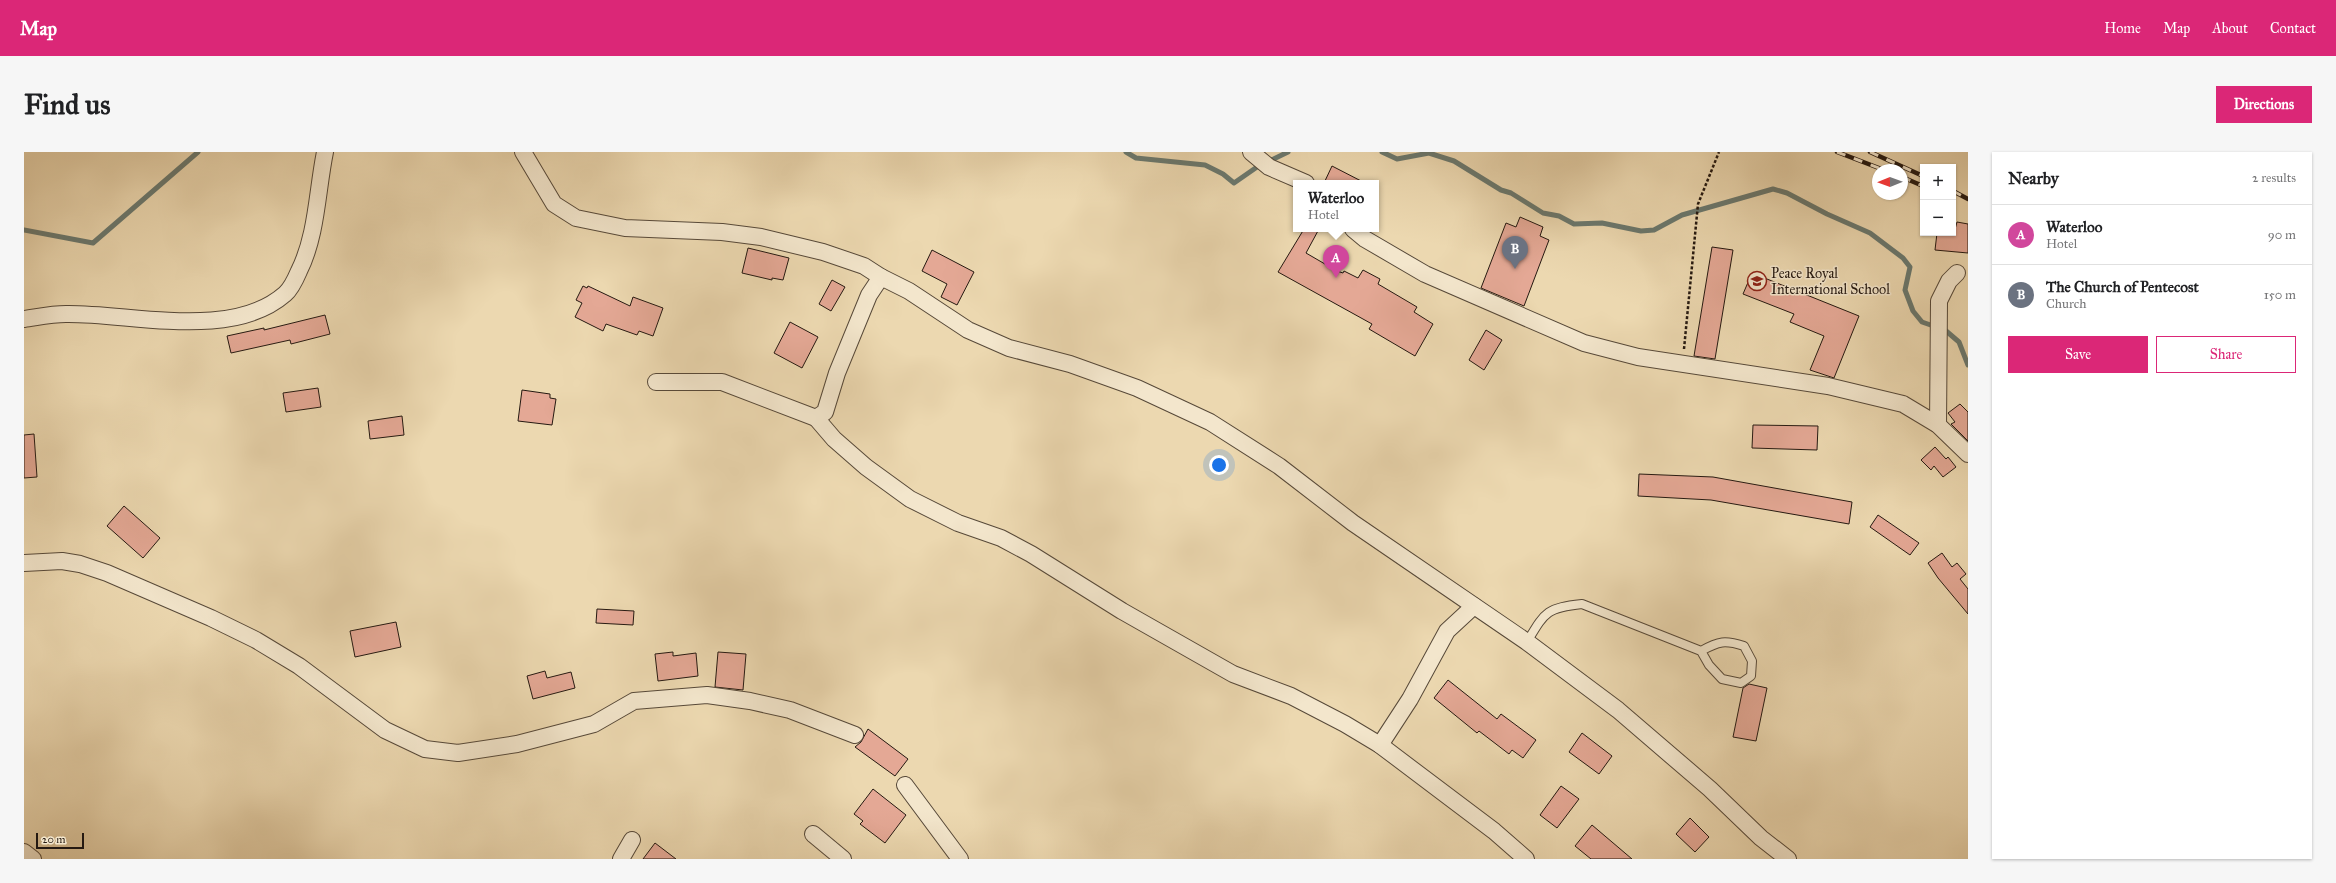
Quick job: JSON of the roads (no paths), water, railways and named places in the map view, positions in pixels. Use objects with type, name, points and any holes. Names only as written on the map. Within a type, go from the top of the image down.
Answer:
[{"type":"street","points":[[24,319],[66,314],[136,319],[226,320],[258,311],[286,293],[300,270],[311,234],[325,152]]},
{"type":"street","points":[[523,152],[554,204],[576,218],[625,228],[714,231],[761,237],[788,242],[864,266],[881,277],[909,291],[968,330],[1009,348],[1070,364],[1137,388],[1210,422],[1279,466],[1353,523],[1527,642],[1618,710],[1710,789],[1761,838],[1788,859]]},
{"type":"street","points":[[1252,154],[1269,167],[1299,180]]},
{"type":"street","points":[[1357,232],[1365,239],[1425,274],[1584,343],[1638,357],[1828,386],[1903,404],[1938,425],[1968,454]]},
{"type":"street","points":[[1938,425],[1939,359],[1937,335],[1939,301],[1949,281],[1957,273]]},
{"type":"street","points":[[816,418],[825,412],[836,373],[868,295],[881,277]]},
{"type":"street","points":[[656,382],[722,382],[816,418],[834,439],[866,467],[910,499],[958,523],[1001,538],[1031,554],[1122,611],[1233,674],[1291,696],[1345,724],[1380,745],[1494,831],[1526,859]]},
{"type":"street","points":[[24,563],[62,561],[80,564],[107,573],[211,618],[256,640],[299,666],[385,730],[425,749],[458,754],[517,744],[594,724],[634,702],[707,695],[750,700],[790,710],[855,735]]},
{"type":"street","points":[[1380,745],[1410,699],[1447,631],[1474,606]]},
{"type":"street","points":[[905,785],[960,859]]},
{"type":"street","points":[[813,834],[843,859]]},
{"type":"street","points":[[621,859],[632,840]]},
{"type":"street","points":[[24,852],[32,859]]},
{"type":"lane","points":[[1527,642],[1543,616],[1562,606],[1582,604],[1700,651],[1709,665],[1722,679],[1741,683],[1751,676],[1752,661],[1744,646],[1729,641],[1715,643],[1700,651]]},
{"type":"waterway","points":[[24,230],[93,243],[198,152]]},
{"type":"waterway","points":[[1126,152],[1136,158],[1205,165],[1223,174],[1234,183],[1257,167],[1288,152]]},
{"type":"waterway","points":[[1382,152],[1397,159],[1429,153],[1454,161],[1501,190],[1511,193],[1543,213],[1559,216],[1574,224],[1602,223],[1641,231],[1654,230],[1682,215],[1773,189],[1787,193],[1827,214],[1870,233],[1903,258],[1910,267],[1905,290],[1913,311],[1922,322],[1945,330],[1959,342],[1968,365]]},
{"type":"railway","points":[[1837,152],[1872,165]]},
{"type":"railway","points":[[1870,152],[1920,175]]},
{"type":"railway","points":[[1908,180],[1920,185]]},
{"type":"railway","points":[[1956,193],[1968,199]]},
{"type":"place","name":"The Church of Pentecost","points":[[1515,269]]},
{"type":"place","name":"Waterloo","points":[[1336,278]]},
{"type":"place","name":"Peace Royal International School","points":[[1757,281]]}]
